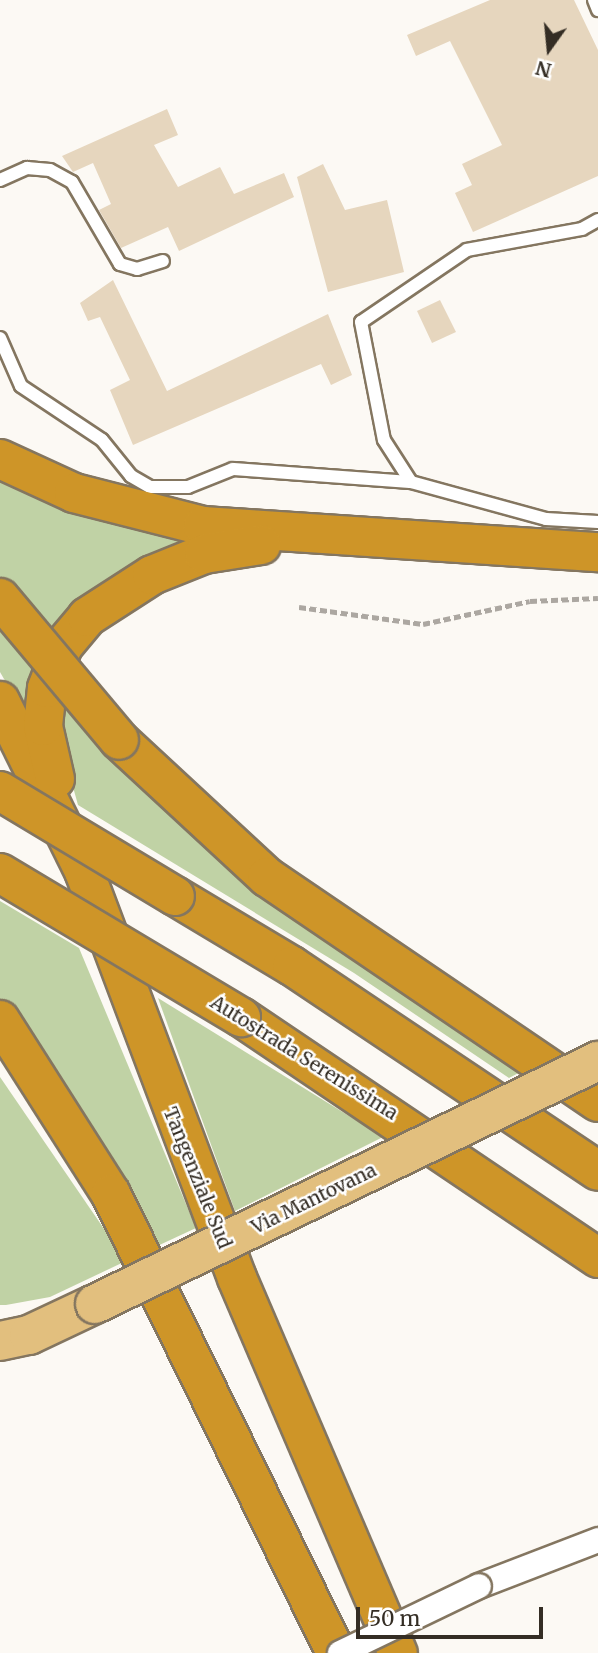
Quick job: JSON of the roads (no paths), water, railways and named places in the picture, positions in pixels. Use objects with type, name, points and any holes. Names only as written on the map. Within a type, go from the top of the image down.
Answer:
[{"type":"highway","points":[[0,459],[74,493],[152,516],[344,539],[598,552]]},
{"type":"highway","points":[[84,871],[43,726],[47,688],[63,646],[113,598],[204,554],[344,539]]},
{"type":"highway","points":[[0,598],[119,740],[267,877],[598,1101]]},
{"type":"highway","name":"Tangenziale Sud","points":[[0,701],[84,871],[237,1278],[398,1653]]},
{"type":"highway","points":[[0,791],[303,974],[598,1171]]},
{"type":"highway","name":"Autostrada Serenissima","points":[[0,873],[241,1017],[598,1258]]},
{"type":"highway","points":[[0,1020],[111,1194],[338,1653]]},
{"type":"main road","name":"Via Mantovana","points":[[0,1362],[14,1338],[95,1304],[598,1061]]},
{"type":"street","points":[[338,1653],[479,1586],[598,1540]]},
{"type":"lane","points":[[594,0],[598,10]]},
{"type":"lane","points":[[0,180],[27,168],[50,170],[72,182],[120,264],[137,269],[163,261]]},
{"type":"lane","points":[[411,481],[381,429],[361,322],[467,250],[582,229],[598,220]]},
{"type":"lane","points":[[0,338],[20,386],[61,418],[94,434],[131,476],[150,486],[188,487],[233,469],[411,481],[546,519],[598,522]]}]
